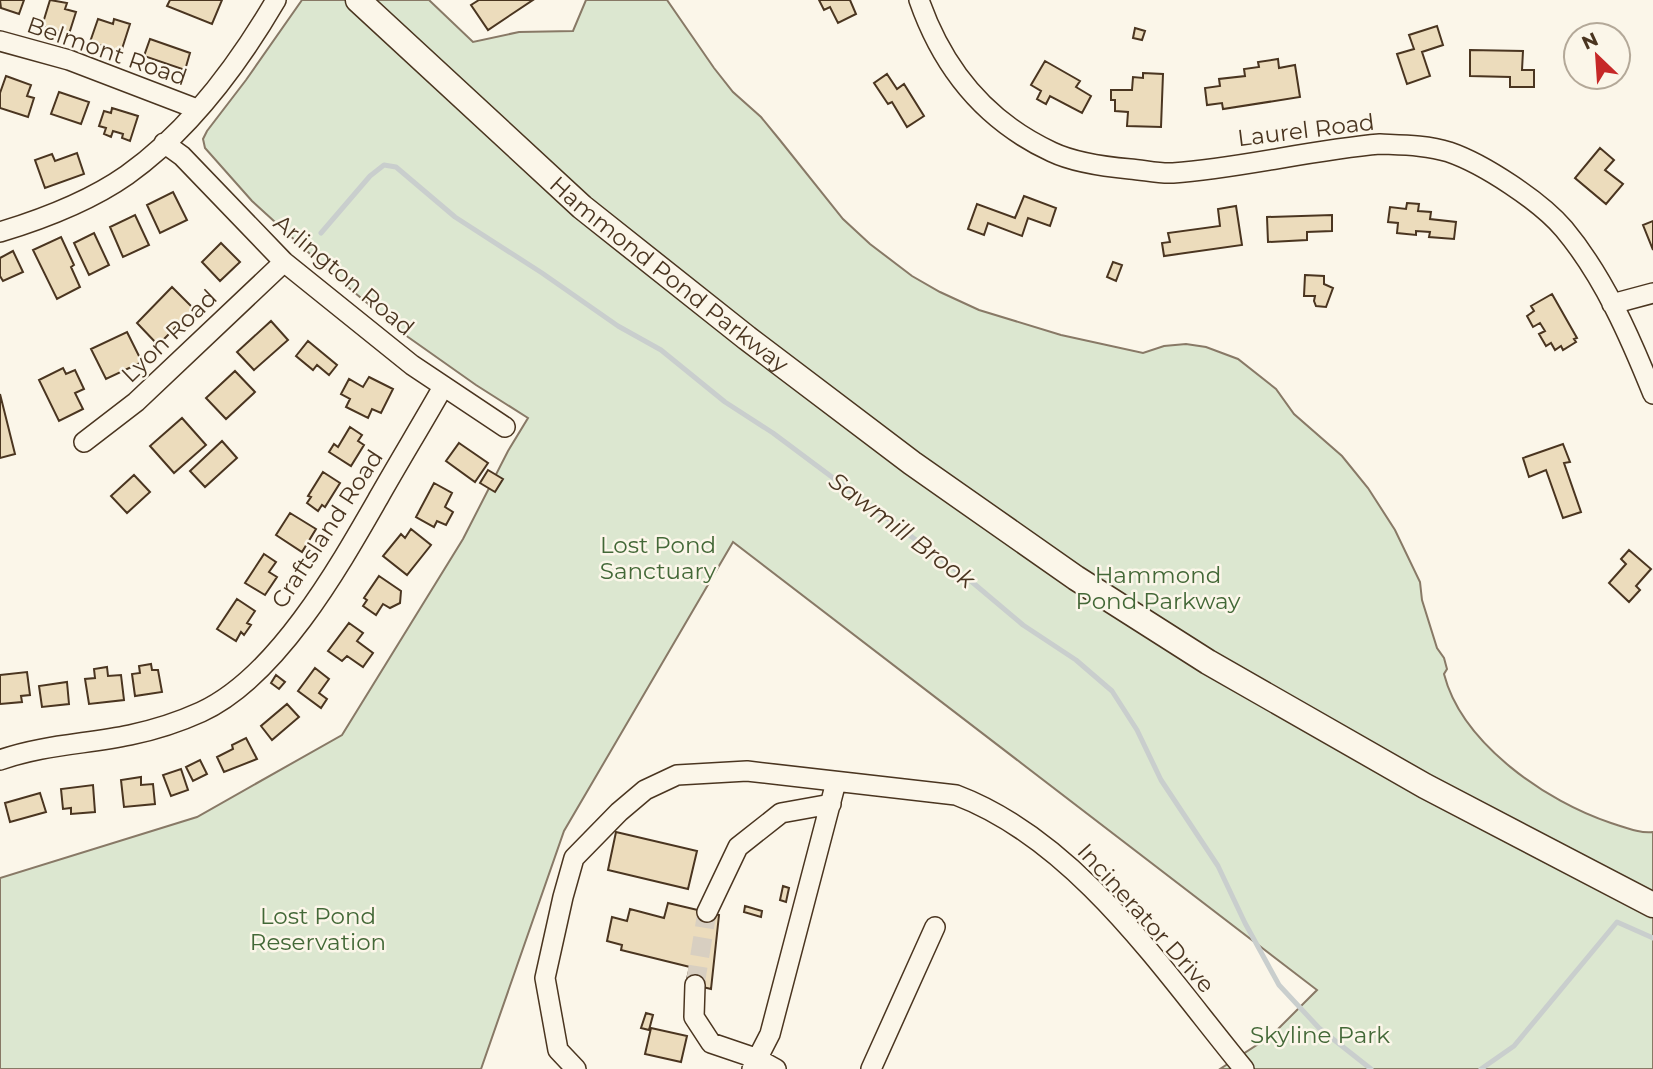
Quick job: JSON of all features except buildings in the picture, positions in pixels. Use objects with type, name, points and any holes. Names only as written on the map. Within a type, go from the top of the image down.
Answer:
[{"type":"main road","name":"Hammond Pond Parkway","points":[[358,0],[592,215],[747,338],[912,463],[1054,563],[1209,662],[1413,779],[1653,905]]},
{"type":"street","points":[[0,232],[98,192],[127,175],[164,144],[197,109],[242,53],[276,0]]},
{"type":"street","name":"Laurel Road","points":[[919,0],[928,27],[947,61],[976,100],[1010,128],[1054,153],[1111,167],[1171,173],[1380,144],[1410,145],[1448,152],[1488,170],[1563,228],[1612,304],[1632,341],[1653,394]]},
{"type":"street","name":"Belmont Road","points":[[0,41],[69,60],[197,109]]},
{"type":"street","name":"Arlington Road","points":[[164,144],[182,156],[284,262],[443,387],[505,427]]},
{"type":"street","name":"Lyon Road","points":[[84,442],[136,402],[284,262]]},
{"type":"street","points":[[1612,304],[1653,293]]},
{"type":"street","name":"Craftsland Road","points":[[0,760],[28,752],[130,735],[155,728],[203,711],[243,683],[286,637],[327,582],[443,387]]},
{"type":"street","name":"Incinerator Drive","points":[[576,1069],[558,1049],[545,978],[574,858],[645,790],[677,775],[747,771],[957,794],[979,803],[1020,827],[1070,865],[1139,941],[1244,1069]]},
{"type":"street","points":[[755,1064],[770,1034],[836,782]]},
{"type":"street","points":[[706,912],[738,847],[781,813],[831,804]]},
{"type":"street","points":[[871,1069],[935,927]]},
{"type":"street","points":[[695,985],[694,1017],[711,1043],[755,1064],[776,1069]]},
{"type":"green space","name":"Hammond Pond Parkway","points":[[302,0],[429,0],[473,42],[519,32],[573,31],[586,0],[667,0],[733,92],[761,117],[843,219],[912,276],[979,310],[1061,335],[1143,353],[1164,346],[1186,344],[1206,347],[1238,359],[1276,389],[1294,414],[1342,456],[1368,488],[1395,530],[1420,582],[1422,600],[1437,648],[1447,669],[1444,674],[1454,700],[1469,724],[1510,767],[1560,801],[1611,823],[1638,831],[1653,832],[1653,1069],[1220,1069],[1272,1035],[1317,990],[733,542],[564,831],[481,1069],[0,1069],[0,878],[197,817],[342,735],[463,539],[528,418],[408,337],[331,273],[252,201],[205,148],[203,139],[207,131]]},
{"type":"waterway","name":"Sawmill Brook","points":[[321,233],[370,176],[384,165],[396,167],[455,217],[618,326],[661,350],[725,402],[773,433],[972,582],[1023,625],[1076,660],[1112,691],[1137,730],[1161,780],[1218,866],[1279,985],[1319,1028],[1371,1069]]},
{"type":"waterway","name":"Sawmill Brook","points":[[1481,1069],[1514,1046],[1617,922],[1653,938]]},
{"type":"tunnel","points":[[695,985],[707,912]]},
{"type":"park label","name":"Lost Pond Sanctuary","points":[[658,558]]},
{"type":"park label","name":"Lost Pond Reservation","points":[[318,929]]},
{"type":"park label","name":"Skyline Park","points":[[1320,1035]]}]
